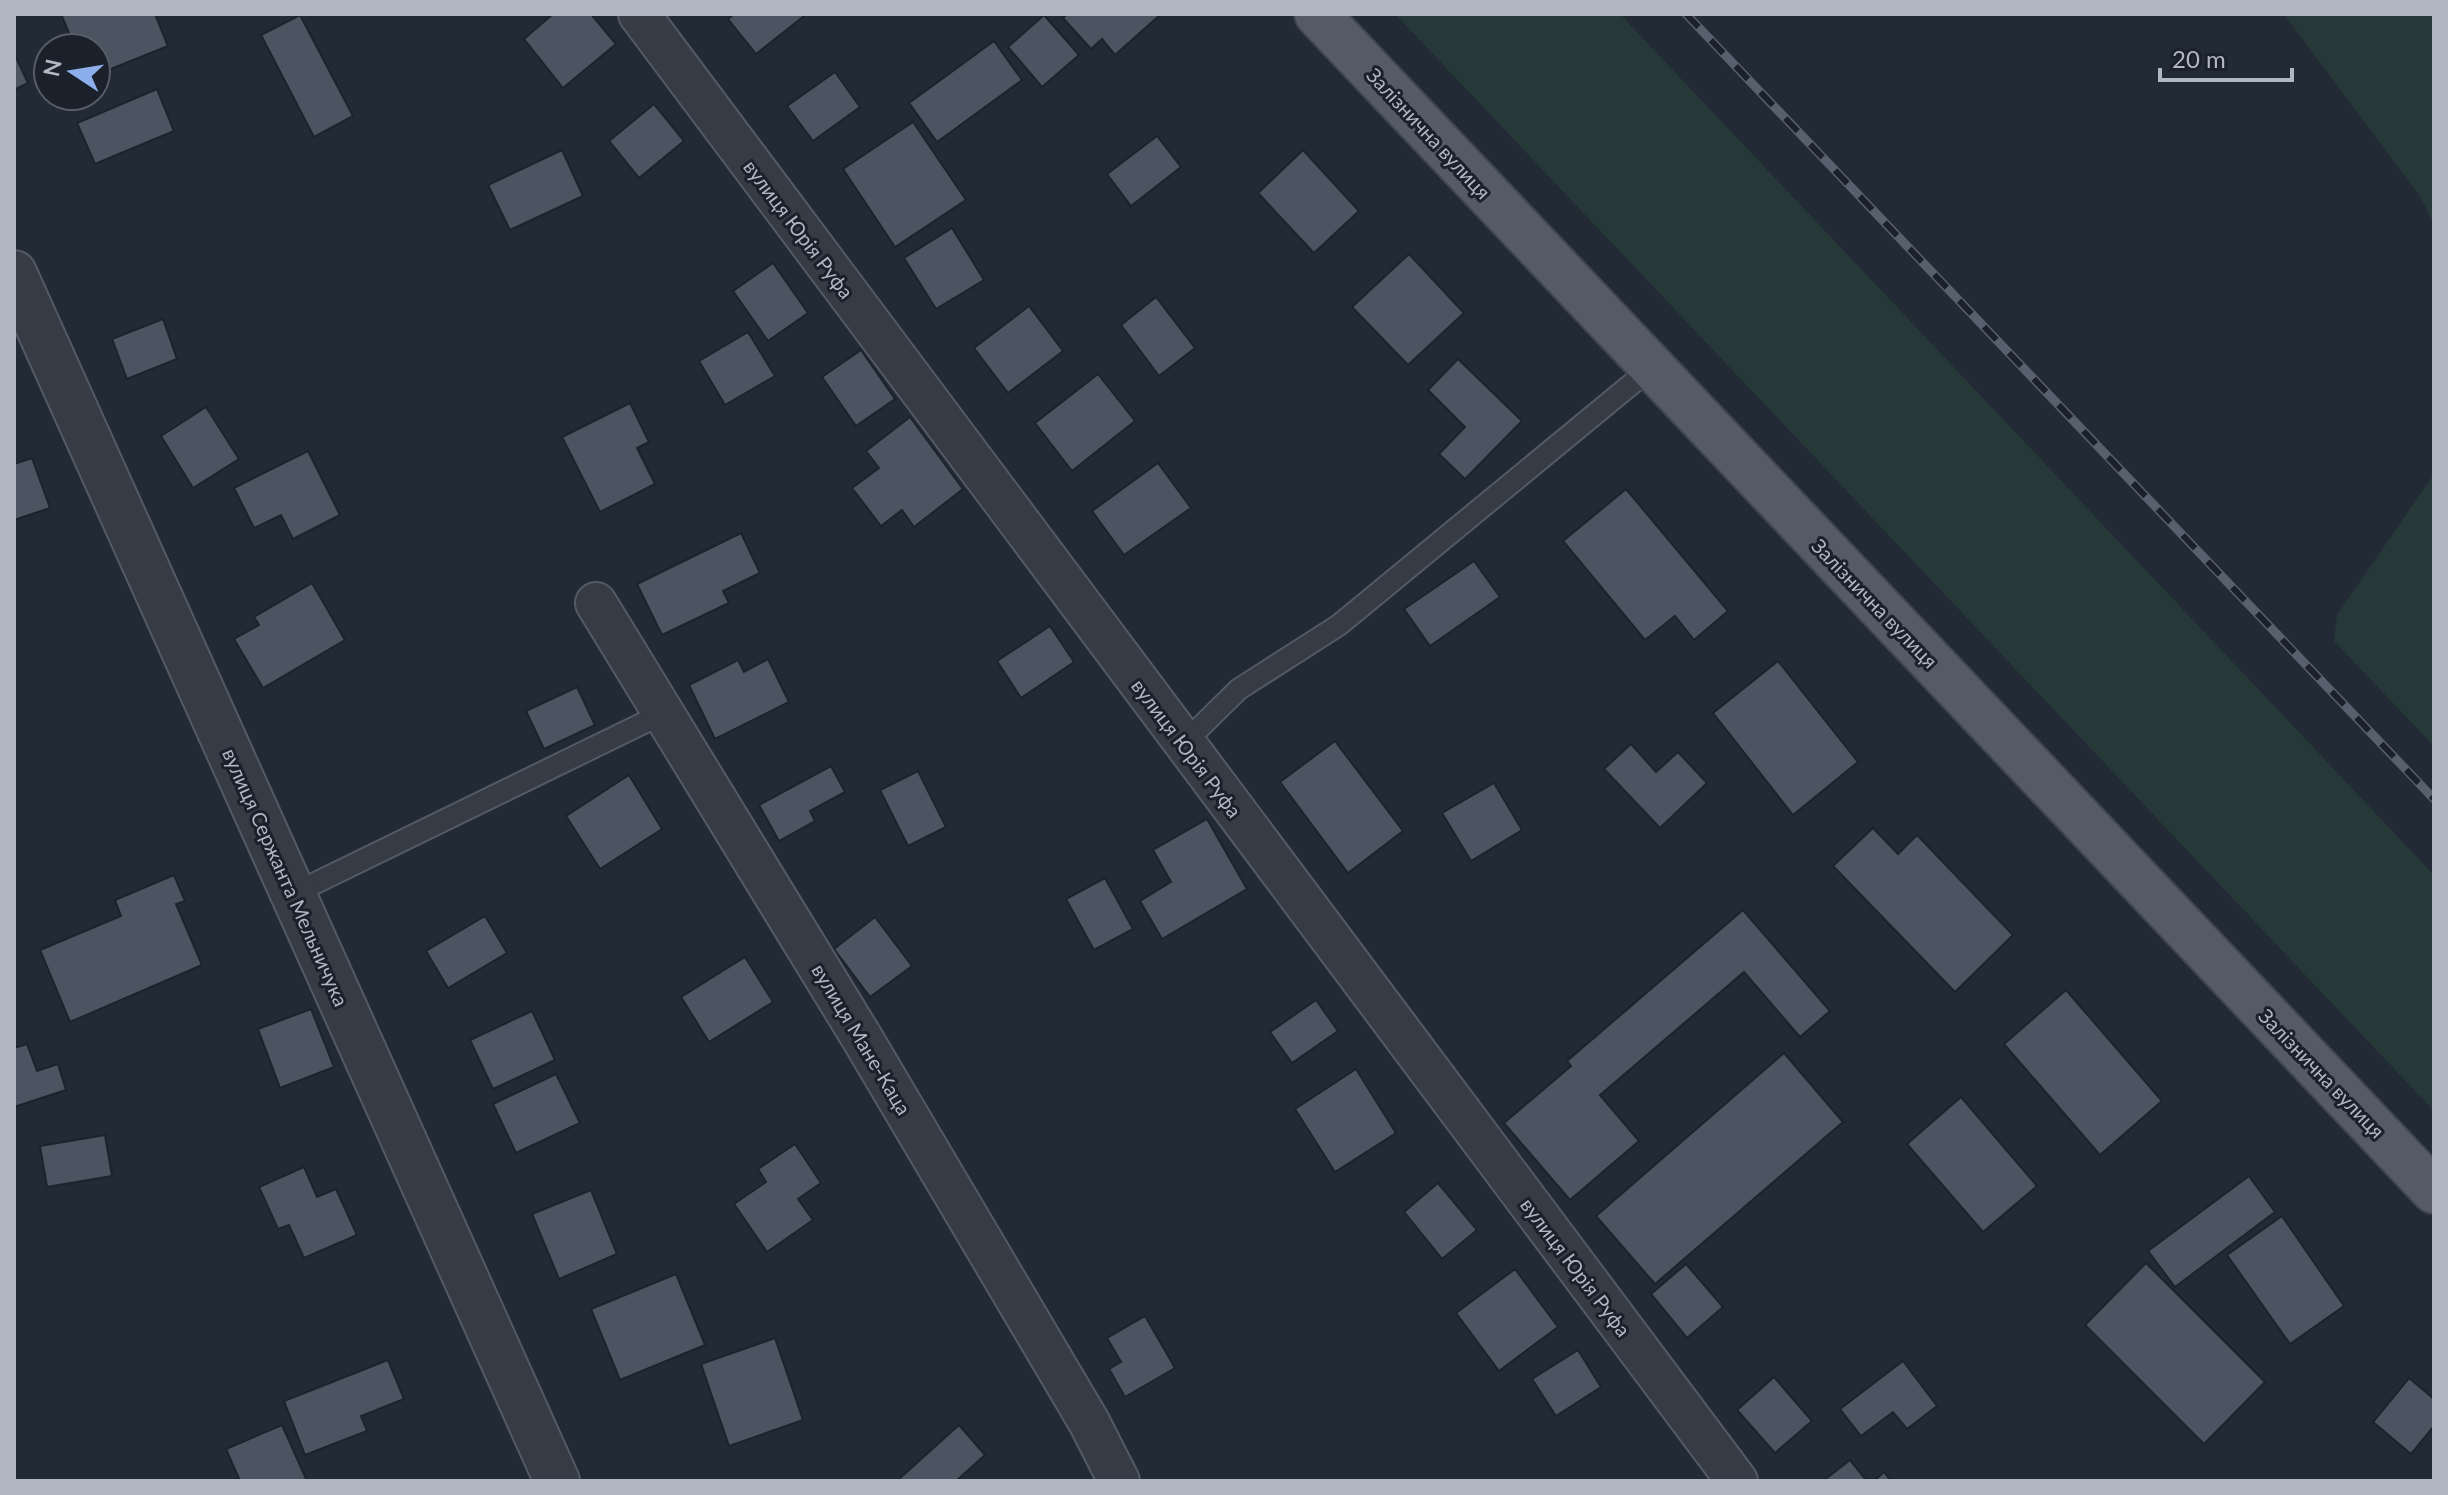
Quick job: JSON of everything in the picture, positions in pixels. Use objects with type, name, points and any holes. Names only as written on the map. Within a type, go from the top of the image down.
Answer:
[{"type":"main road","name":"Залізнична вулиця","points":[[1317,14],[2434,1191]]},
{"type":"street","name":"вулиця Юрія Руфа","points":[[639,14],[1737,1481]]},
{"type":"street","name":"вулиця Сержанта Мельничука","points":[[14,273],[557,1481]]},
{"type":"street","name":"вулиця Мане-Каца","points":[[596,603],[910,1120],[1089,1422],[1119,1481]]},
{"type":"lane","points":[[1184,743],[1239,689],[1339,625],[1651,368]]},
{"type":"lane","points":[[293,894],[664,713]]},
{"type":"shaded area","points":[[1395,14],[1620,14],[2434,875],[2434,1111]]},
{"type":"shaded area","points":[[2284,14],[2434,14],[2434,224],[2419,195]]},
{"type":"shaded area","points":[[2434,474],[2434,746],[2334,641],[2337,615]]},
{"type":"building","points":[[61,14],[155,14],[168,46],[112,69],[112,32],[68,32]]},
{"type":"building","points":[[553,14],[591,14],[616,44],[563,88],[524,39]]},
{"type":"building","points":[[734,14],[804,16],[756,54],[728,19]]},
{"type":"building","points":[[1067,14],[1161,14],[1115,55],[1102,39],[1091,49],[1063,18]]},
{"type":"building","points":[[300,15],[353,116],[314,137],[261,35]]},
{"type":"building","points":[[1044,15],[1079,55],[1042,87],[1008,47]]},
{"type":"building","points":[[994,41],[1022,80],[937,142],[909,103]]},
{"type":"building","points":[[14,53],[28,83],[14,90]]},
{"type":"building","points":[[835,72],[860,107],[813,141],[787,106]]},
{"type":"building","points":[[157,89],[174,131],[95,164],[77,123],[103,112],[112,112],[112,108]]},
{"type":"building","points":[[654,104],[684,141],[639,178],[609,141]]},
{"type":"building","points":[[913,122],[966,200],[895,247],[843,169]]},
{"type":"building","points":[[1157,136],[1181,167],[1131,206],[1107,174]]},
{"type":"building","points":[[562,150],[583,196],[510,230],[488,185]]},
{"type":"building","points":[[1303,150],[1359,211],[1314,253],[1258,193]]},
{"type":"building","points":[[952,228],[984,280],[936,309],[904,258]]},
{"type":"building","points":[[1409,254],[1464,313],[1408,365],[1352,307]]},
{"type":"building","points":[[773,263],[808,313],[768,341],[733,291]]},
{"type":"building","points":[[1156,297],[1195,348],[1159,376],[1121,325]]},
{"type":"building","points":[[1029,306],[1063,351],[1008,393],[974,348]]},
{"type":"building","points":[[163,319],[177,359],[127,379],[112,339]]},
{"type":"building","points":[[748,332],[775,376],[725,405],[699,361]]},
{"type":"building","points":[[861,350],[895,399],[856,426],[822,377]]},
{"type":"building","points":[[1458,359],[1522,421],[1465,479],[1439,454],[1465,427],[1428,390]]},
{"type":"building","points":[[1098,374],[1135,421],[1072,471],[1035,423]]},
{"type":"building","points":[[630,403],[649,442],[637,448],[655,484],[600,512],[562,437]]},
{"type":"building","points":[[206,407],[239,459],[193,488],[161,436]]},
{"type":"building","points":[[910,417],[963,489],[914,527],[902,510],[881,526],[852,488],[879,468],[866,451]]},
{"type":"building","points":[[308,451],[340,515],[293,539],[281,515],[254,528],[234,488]]},
{"type":"building","points":[[32,458],[50,508],[14,520],[14,464]]},
{"type":"building","points":[[1158,463],[1191,508],[1124,555],[1092,511]]},
{"type":"building","points":[[1626,489],[1728,611],[1694,640],[1675,616],[1645,640],[1563,541]]},
{"type":"building","points":[[741,533],[760,573],[723,591],[729,603],[662,635],[637,584]]},
{"type":"building","points":[[1474,561],[1500,597],[1430,646],[1404,609]]},
{"type":"building","points":[[312,583],[345,640],[263,688],[234,639],[259,625],[254,617]]},
{"type":"building","points":[[1050,626],[1074,662],[1021,698],[997,661]]},
{"type":"building","points":[[768,659],[789,702],[715,739],[689,685],[738,660],[744,672]]},
{"type":"building","points":[[1778,661],[1858,762],[1793,815],[1713,713]]},
{"type":"building","points":[[577,687],[595,725],[544,749],[526,711]]},
{"type":"building","points":[[1335,741],[1403,831],[1348,873],[1280,782]]},
{"type":"building","points":[[1631,744],[1656,772],[1678,752],[1707,783],[1660,828],[1604,769]]},
{"type":"building","points":[[831,766],[845,792],[810,811],[815,821],[779,841],[759,805]]},
{"type":"building","points":[[918,771],[946,827],[908,846],[880,790]]},
{"type":"building","points":[[629,775],[662,829],[600,869],[566,816]]},
{"type":"building","points":[[1494,783],[1522,830],[1471,861],[1442,813]]},
{"type":"building","points":[[1207,819],[1247,889],[1162,939],[1140,901],[1171,882],[1153,850]]},
{"type":"building","points":[[1873,828],[1898,854],[1917,835],[2013,935],[1955,992],[1833,866]]},
{"type":"building","points":[[174,875],[185,901],[176,904],[202,965],[70,1022],[40,950],[121,916],[115,900]]},
{"type":"building","points":[[1105,878],[1133,929],[1094,950],[1066,899]]},
{"type":"building","points":[[1743,910],[1830,1011],[1800,1037],[1744,972],[1600,1095],[1639,1141],[1570,1200],[1504,1123],[1571,1066],[1567,1061]]},
{"type":"building","points":[[485,916],[507,953],[448,988],[426,951]]},
{"type":"building","points":[[875,917],[912,966],[870,997],[834,949]]},
{"type":"building","points":[[745,957],[773,1002],[709,1042],[681,997]]},
{"type":"building","points":[[2066,990],[2162,1101],[2100,1155],[2004,1044]]},
{"type":"building","points":[[1316,1000],[1338,1031],[1292,1063],[1270,1032]]},
{"type":"building","points":[[311,1009],[334,1067],[280,1088],[258,1029]]},
{"type":"building","points":[[532,1011],[555,1060],[493,1089],[470,1040]]},
{"type":"building","points":[[27,1044],[37,1071],[58,1064],[66,1090],[14,1107],[14,1048]]},
{"type":"building","points":[[1784,1053],[1843,1122],[1655,1284],[1596,1216]]},
{"type":"building","points":[[1356,1069],[1396,1133],[1335,1172],[1295,1109]]},
{"type":"building","points":[[556,1074],[580,1123],[516,1153],[493,1104]]},
{"type":"building","points":[[1961,1097],[2037,1186],[1983,1232],[1907,1144]]},
{"type":"building","points":[[105,1135],[112,1176],[47,1187],[40,1146]]},
{"type":"building","points":[[795,1144],[821,1183],[798,1199],[813,1220],[767,1252],[734,1204],[766,1182],[758,1169]]},
{"type":"building","points":[[304,1167],[317,1197],[336,1189],[357,1235],[304,1258],[289,1225],[278,1229],[259,1187]]},
{"type":"building","points":[[2249,1176],[2275,1212],[2175,1287],[2148,1251]]},
{"type":"building","points":[[1438,1183],[1477,1230],[1442,1259],[1404,1212]]},
{"type":"building","points":[[591,1190],[617,1254],[559,1279],[532,1214]]},
{"type":"building","points":[[2282,1216],[2344,1306],[2290,1344],[2227,1255]]},
{"type":"building","points":[[2146,1263],[2265,1382],[2204,1444],[2085,1325]]},
{"type":"building","points":[[1686,1264],[1723,1307],[1687,1338],[1651,1294]]},
{"type":"building","points":[[1515,1269],[1558,1327],[1499,1371],[1456,1313]]},
{"type":"building","points":[[676,1274],[705,1345],[620,1380],[591,1309]]},
{"type":"building","points":[[1145,1316],[1175,1368],[1125,1397],[1109,1369],[1121,1362],[1107,1338]]},
{"type":"building","points":[[775,1338],[803,1420],[729,1446],[701,1364]]},
{"type":"building","points":[[1578,1350],[1601,1387],[1556,1416],[1532,1379]]},
{"type":"building","points":[[388,1360],[404,1399],[361,1416],[367,1431],[305,1455],[284,1401]]},
{"type":"building","points":[[1903,1361],[1937,1406],[1907,1429],[1893,1412],[1861,1436],[1840,1409]]},
{"type":"building","points":[[1774,1377],[1812,1421],[1775,1453],[1737,1410]]},
{"type":"building","points":[[2409,1378],[2434,1399],[2434,1426],[2411,1454],[2373,1422]]},
{"type":"building","points":[[282,1425],[307,1481],[240,1481],[226,1449]]},
{"type":"building","points":[[959,1425],[985,1455],[956,1481],[900,1481],[899,1479]]},
{"type":"building","points":[[1850,1460],[1867,1481],[1823,1481]]},
{"type":"building","points":[[1884,1472],[1891,1481],[1874,1481]]},
{"type":"railway","points":[[1686,14],[2434,799]]}]
